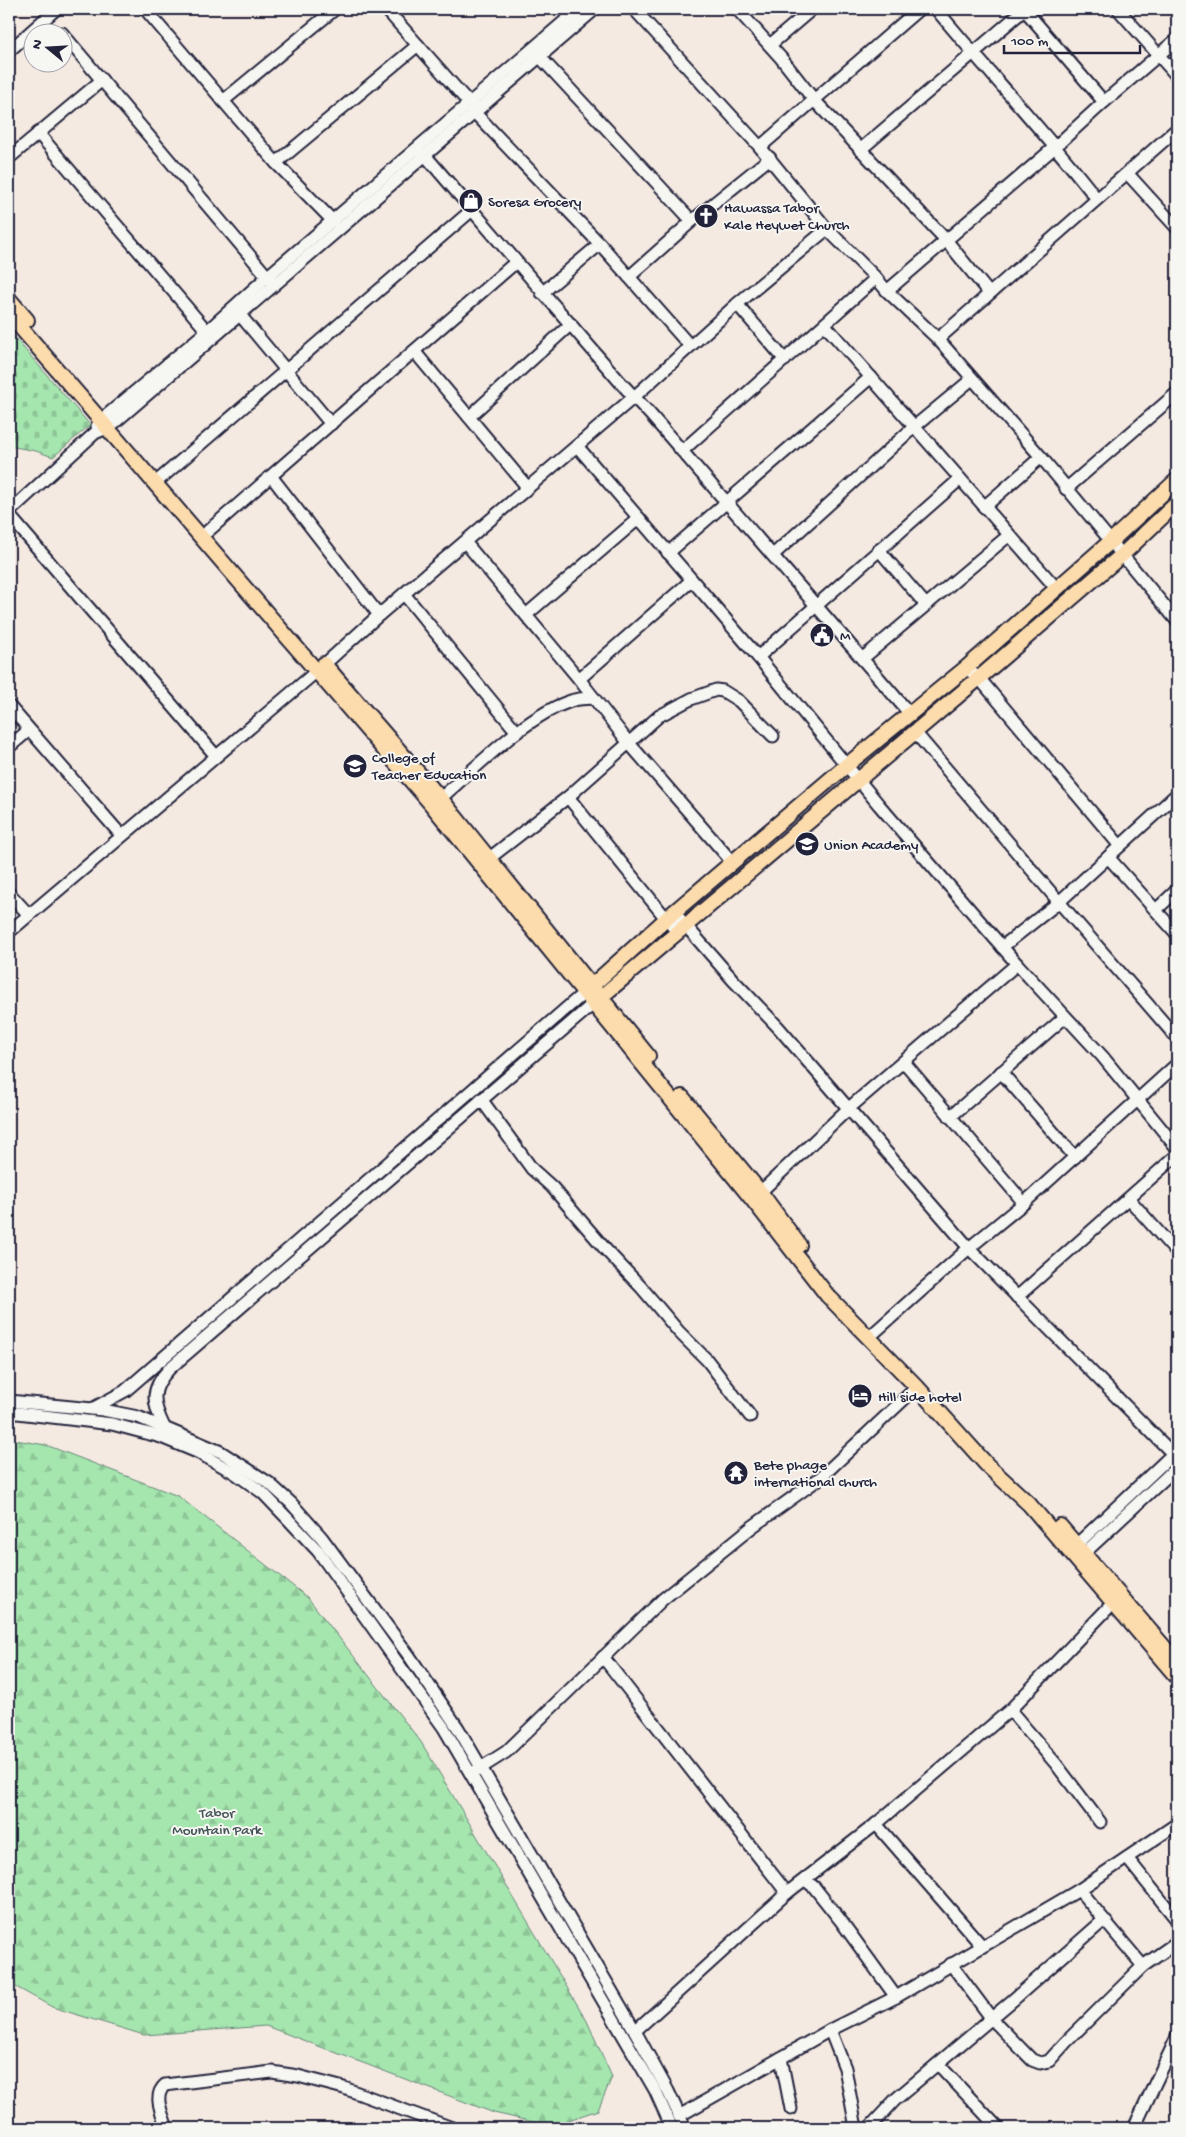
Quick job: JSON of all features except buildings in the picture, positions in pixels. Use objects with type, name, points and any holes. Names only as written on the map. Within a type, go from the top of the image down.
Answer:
[{"type":"main road","points":[[9,299],[104,424],[161,478],[208,531],[321,668]]},
{"type":"main road","points":[[9,314],[321,668],[436,802],[833,1289],[994,1459],[1036,1498],[1114,1602],[1177,1677]]},
{"type":"main road","points":[[593,995],[670,916],[847,765],[966,668],[1110,542],[1177,480]]},
{"type":"main road","points":[[593,995],[682,928],[858,780],[1122,555],[1177,503]]},
{"type":"main road","points":[[757,1196],[827,1295],[917,1387],[987,1465],[1030,1504],[1077,1552],[1177,1662]]},
{"type":"street","points":[[145,9],[276,163],[333,221]]},
{"type":"street","points":[[223,102],[335,9]]},
{"type":"street","points":[[386,9],[472,108],[600,244],[690,346]]},
{"type":"street","points":[[216,756],[9,513],[104,424],[207,332],[424,154],[579,9]]},
{"type":"street","points":[[104,424],[240,315],[271,280],[333,221],[472,108],[540,57],[595,9]]},
{"type":"street","points":[[634,9],[770,158],[827,229],[888,292],[938,339],[1040,457],[1177,621]]},
{"type":"street","points":[[737,9],[770,45],[814,100],[946,240],[989,293]]},
{"type":"street","points":[[770,45],[812,9]]},
{"type":"street","points":[[760,147],[919,9]]},
{"type":"street","points":[[936,9],[972,53],[1056,146],[1097,199]]},
{"type":"street","points":[[860,150],[1024,9],[1104,102]]},
{"type":"street","points":[[1118,9],[1177,76]]},
{"type":"street","points":[[9,50],[52,12]]},
{"type":"street","points":[[888,292],[1159,56],[1177,38]]},
{"type":"street","points":[[72,45],[271,280]]},
{"type":"street","points":[[276,163],[418,45]]},
{"type":"street","points":[[540,57],[692,221]]},
{"type":"street","points":[[9,158],[102,80]]},
{"type":"street","points":[[938,339],[1177,129]]},
{"type":"street","points":[[38,133],[207,332]]},
{"type":"street","points":[[424,154],[910,714]]},
{"type":"street","points":[[629,277],[692,221],[770,158]]},
{"type":"street","points":[[1127,173],[1176,226]]},
{"type":"street","points":[[161,478],[472,210]]},
{"type":"street","points":[[9,932],[121,835],[321,668],[379,615],[634,397],[737,304],[827,229]]},
{"type":"street","points":[[542,292],[600,244]]},
{"type":"street","points":[[208,531],[516,262]]},
{"type":"street","points":[[682,450],[876,278]]},
{"type":"street","points":[[737,304],[785,360]]},
{"type":"street","points":[[240,315],[331,424]]},
{"type":"street","points":[[469,417],[570,324]]},
{"type":"street","points":[[825,325],[1056,589]]},
{"type":"street","points":[[414,351],[528,488]]},
{"type":"street","points":[[668,553],[870,377]]},
{"type":"street","points":[[773,555],[914,427],[972,379]]},
{"type":"street","points":[[1066,490],[1177,393]]},
{"type":"street","points":[[577,446],[758,657],[858,780],[1017,964],[1102,1056],[1177,1148]]},
{"type":"street","points":[[984,507],[1040,457]]},
{"type":"street","points":[[271,476],[379,615]]},
{"type":"street","points":[[758,657],[960,479]]},
{"type":"street","points":[[526,616],[639,518]]},
{"type":"street","points":[[862,659],[1008,536]]},
{"type":"street","points":[[465,542],[579,679],[628,742],[732,863]]},
{"type":"street","points":[[879,550],[926,605]]},
{"type":"street","points":[[579,679],[692,580]]},
{"type":"street","points":[[404,594],[517,732]]},
{"type":"street","points":[[966,668],[979,678],[1120,846]]},
{"type":"street","points":[[485,862],[568,797],[659,716],[691,699],[716,690],[723,690],[739,701],[773,736]]},
{"type":"street","points":[[436,802],[517,732],[557,706],[573,700],[594,698]]},
{"type":"street","points":[[9,706],[121,835]]},
{"type":"street","points":[[9,747],[29,730]]},
{"type":"street","points":[[914,731],[1177,1038]]},
{"type":"street","points":[[1002,947],[1059,902],[1177,794]]},
{"type":"street","points":[[568,797],[670,916],[848,1109],[970,1248],[1176,1454],[1077,1552]]},
{"type":"street","points":[[1108,857],[1177,934]]},
{"type":"street","points":[[1156,910],[1177,890]]},
{"type":"street","points":[[9,893],[29,915]]},
{"type":"street","points":[[757,1196],[848,1109],[1017,964]]},
{"type":"street","points":[[164,1427],[155,1405],[156,1386],[170,1368],[481,1099],[593,995]]},
{"type":"street","points":[[92,1408],[125,1391],[593,995]]},
{"type":"street","points":[[950,1117],[1065,1017]]},
{"type":"street","points":[[904,1062],[1024,1203]]},
{"type":"street","points":[[875,1332],[1024,1203],[1177,1064]]},
{"type":"street","points":[[1001,1072],[1075,1157]]},
{"type":"street","points":[[481,1099],[532,1169],[552,1187],[606,1250],[637,1282],[678,1332],[707,1360],[750,1416]]},
{"type":"street","points":[[1017,1297],[1177,1155]]},
{"type":"street","points":[[1129,1199],[1177,1253]]},
{"type":"street","points":[[196,1330],[207,1336]]},
{"type":"street","points":[[470,1774],[506,1752],[663,1599],[820,1478],[917,1387]]},
{"type":"street","points":[[9,1401],[92,1408],[138,1417],[221,1452],[244,1465],[269,1483],[291,1503],[322,1538],[410,1657],[454,1721],[635,2031],[685,2128]]},
{"type":"street","points":[[9,1412],[112,1424],[161,1437],[197,1452],[235,1473],[263,1493],[318,1552],[444,1728],[654,2090],[672,2128]]},
{"type":"street","points":[[1077,1552],[1177,1467]]},
{"type":"street","points":[[635,2031],[787,1893],[876,1824],[1010,1710],[1114,1602]]},
{"type":"street","points":[[399,1663],[410,1657]]},
{"type":"street","points":[[603,1657],[787,1893]]},
{"type":"street","points":[[1010,1710],[1056,1764],[1100,1822]]},
{"type":"street","points":[[876,1824],[982,1946]]},
{"type":"street","points":[[679,2116],[830,2030],[896,1997],[1079,1890],[1177,1824]]},
{"type":"street","points":[[1127,1858],[1177,1920]]},
{"type":"street","points":[[805,1880],[814,1887],[841,1921],[896,1997]]},
{"type":"street","points":[[1079,1890],[1143,1966]]},
{"type":"street","points":[[869,2128],[896,2099],[992,2019],[1104,1920]]},
{"type":"street","points":[[951,1964],[992,2019],[1032,2060],[1040,2063],[1049,2061],[1143,1966],[1177,1942]]},
{"type":"street","points":[[830,2030],[844,2068],[856,2128]]},
{"type":"street","points":[[1134,2128],[1175,2045]]},
{"type":"street","points":[[781,2058],[791,2109]]},
{"type":"street","points":[[938,2064],[998,2128]]},
{"type":"street","points":[[167,2128],[158,2095],[165,2085],[272,2072],[298,2076],[344,2088],[452,2128]]},
{"type":"green space","points":[[9,331],[90,425],[53,457],[36,451],[9,446]]},
{"type":"green space","name":"Tabor Mountain Park","points":[[9,1439],[46,1445],[178,1496],[308,1598],[421,1742],[587,2021],[612,2077],[598,2110],[551,2126],[494,2113],[266,2026],[144,2035],[52,2007],[9,1983]]},
{"type":"place","name":"Soresa Grocery","points":[[471,201]]},
{"type":"place","name":"Hawassa Tabor Kale Heywet Church","points":[[706,216]]},
{"type":"place","name":"M","points":[[822,635]]},
{"type":"place","name":"College of Teacher Education","points":[[355,766]]},
{"type":"place","name":"Union Academy","points":[[807,844]]},
{"type":"place","name":"Hill side hotel","points":[[860,1396]]},
{"type":"place","name":"Bete phage international church","points":[[736,1473]]}]
